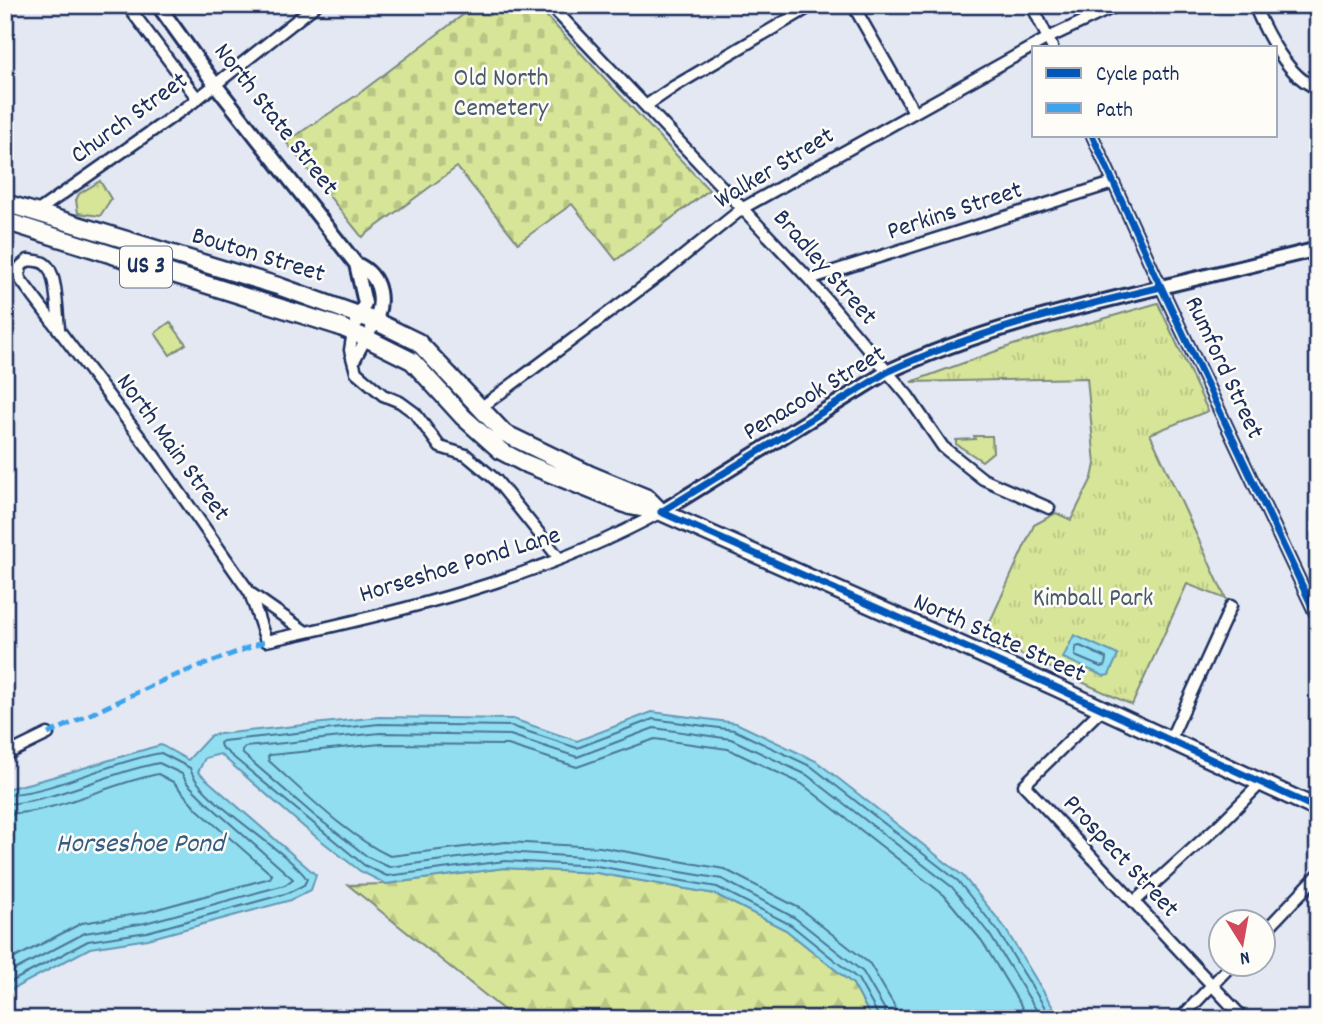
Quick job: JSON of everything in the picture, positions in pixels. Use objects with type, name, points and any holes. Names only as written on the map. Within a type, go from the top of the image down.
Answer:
[{"type":"main road","name":"Bouton Street","points":[[5,203],[278,286],[368,318]]},
{"type":"main road","name":"Bouton Street","points":[[5,221],[360,335]]},
{"type":"main road","name":"North State Street","points":[[368,318],[418,342],[504,433],[579,470],[647,498],[661,512]]},
{"type":"main road","name":"North State Street","points":[[360,335],[412,362],[463,418],[502,451],[522,462],[630,506],[661,512],[1102,709],[1318,809]]},
{"type":"street","points":[[127,5],[197,99]]},
{"type":"street","name":"North State Street","points":[[158,5],[214,83],[356,264],[368,269],[374,278],[381,307],[368,318],[360,335]]},
{"type":"street","name":"Church Street","points":[[34,214],[197,99],[316,5]]},
{"type":"street","name":"Bradley Street","points":[[550,5],[809,279],[908,396],[937,440],[951,455],[983,479],[1049,508]]},
{"type":"street","points":[[647,105],[813,5]]},
{"type":"street","points":[[853,5],[914,112]]},
{"type":"street","points":[[1032,5],[1050,43]]},
{"type":"street","name":"Walker Street","points":[[1050,43],[1118,5]]},
{"type":"street","points":[[1254,5],[1277,46]]},
{"type":"street","points":[[1278,48],[1293,71],[1309,85],[1318,88]]},
{"type":"street","name":"Walker Street","points":[[479,409],[666,270],[743,208],[914,112],[1032,52]]},
{"type":"street","name":"Rumford Street","points":[[1092,136],[1318,619]]},
{"type":"street","name":"Perkins Street","points":[[809,279],[1113,183]]},
{"type":"street","name":"Penacook Street","points":[[661,512],[887,372],[961,342],[1014,324],[1318,249]]},
{"type":"street","name":"North Main Street","points":[[5,258],[155,457],[250,593],[266,641]]},
{"type":"street","name":"North Main Street","points":[[19,277],[20,266],[28,260],[40,261],[48,267],[53,281],[59,328]]},
{"type":"street","points":[[360,335],[354,361],[356,372],[383,395],[400,402],[415,413],[440,447],[466,455],[496,480],[559,558]]},
{"type":"street","name":"Horseshoe Pond Lane","points":[[266,641],[469,591],[559,558],[624,531],[661,512]]},
{"type":"street","name":"North Main Street","points":[[250,593],[306,632]]},
{"type":"street","points":[[1170,740],[1231,606]]},
{"type":"street","name":"Prospect Street","points":[[1102,709],[1024,785],[1244,1019]]},
{"type":"street","points":[[5,755],[48,734]]},
{"type":"street","points":[[1134,902],[1261,783]]},
{"type":"street","points":[[1278,917],[1318,875]]},
{"type":"street","points":[[1180,1019],[1219,978]]},
{"type":"green space","name":"Old North Cemetery","points":[[476,5],[536,5],[709,190],[616,260],[572,204],[518,243],[457,167],[362,237],[286,142],[357,95]]},
{"type":"green space","points":[[100,181],[111,199],[100,216],[78,213],[76,200],[79,194]]},
{"type":"green space","name":"Kimball Park","points":[[1158,303],[1208,411],[1150,434],[1226,599],[1187,584],[1132,705],[983,637],[1034,525],[1056,513],[1071,520],[1092,478],[1095,464],[1087,378],[911,382],[1013,345]]},
{"type":"green space","points":[[170,322],[186,344],[170,355],[155,333]]},
{"type":"green space","points":[[974,436],[992,436],[993,452],[982,461],[956,444],[956,440],[975,439]]},
{"type":"green space","points":[[504,868],[597,873],[715,894],[786,930],[853,984],[872,1019],[515,1019],[348,885],[386,884]]},
{"type":"water","points":[[1074,635],[1118,655],[1109,675],[1104,676],[1063,658]]},
{"type":"water","name":"Horseshoe Pond","points":[[652,712],[736,723],[816,761],[963,876],[1003,925],[1060,1019],[872,1019],[853,984],[786,930],[715,894],[597,873],[504,868],[386,884],[360,871],[305,828],[220,754],[205,758],[198,772],[316,875],[311,890],[291,900],[148,939],[90,948],[5,993],[5,789],[161,745],[188,760],[211,735],[379,717],[513,719],[577,741]]},
{"type":"marked path","points":[[48,734],[166,679],[266,641]]},
{"type":"cycle path","points":[[1092,136],[1318,619]]},
{"type":"cycle path","points":[[661,512],[887,372],[920,357],[988,333],[1161,287]]},
{"type":"cycle path","points":[[661,512],[1053,686],[1318,809]]}]
